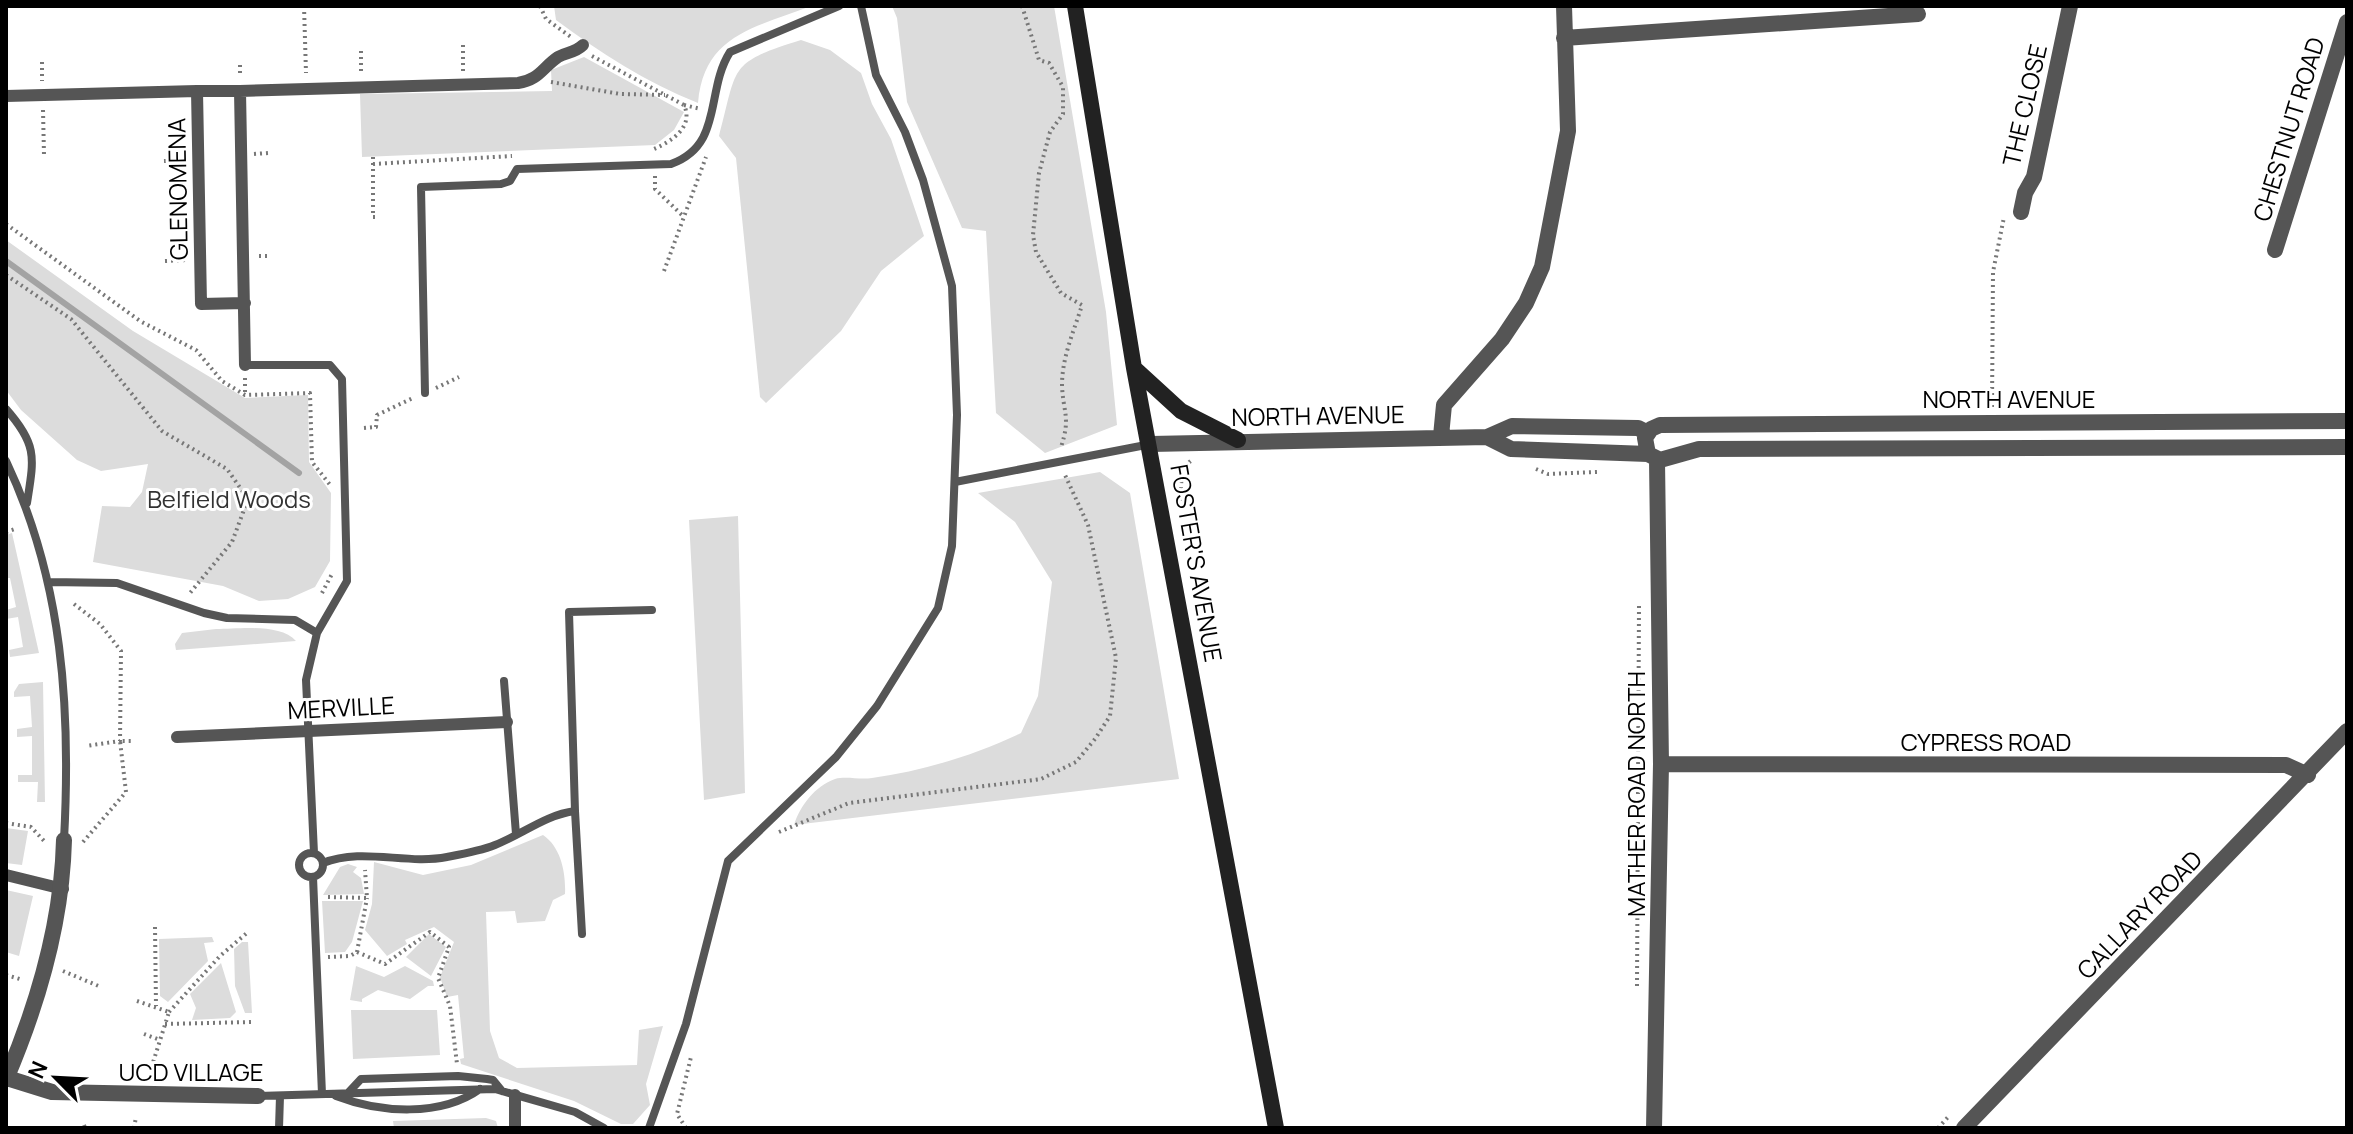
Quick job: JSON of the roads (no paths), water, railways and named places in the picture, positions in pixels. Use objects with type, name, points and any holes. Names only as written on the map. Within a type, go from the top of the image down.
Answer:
[{"type":"main road","name":"FOSTER'S AVENUE","points":[[1075,6],[1134,368],[1151,444],[1276,1128]]},
{"type":"main road","points":[[1134,368],[1181,411],[1238,440]]},
{"type":"street","points":[[1441,436],[1444,405],[1502,339],[1526,303],[1542,267],[1568,131],[1564,6]]},
{"type":"street","name":"THE CLOSE","points":[[2014,212],[2034,177],[2070,6]]},
{"type":"street","points":[[1564,38],[1918,14]]},
{"type":"street","name":"CHESTNUT ROAD","points":[[2275,250],[2347,22]]},
{"type":"street","name":"GLENOMENA","points":[[245,303],[201,304],[197,91],[518,83],[537,78],[558,57],[576,52],[583,45]]},
{"type":"street","points":[[6,96],[197,91]]},
{"type":"street","points":[[240,91],[245,365]]},
{"type":"street","name":"NORTH AVENUE","points":[[1151,444],[1487,437],[1512,426],[1638,428],[1648,433],[1660,425],[2347,421]]},
{"type":"street","points":[[1671,427],[1680,439],[1675,455]]},
{"type":"street","points":[[1648,433],[1645,444],[1653,457]]},
{"type":"street","name":"NORTH AVENUE","points":[[1487,437],[1511,449],[1653,457],[1699,449],[2347,447]]},
{"type":"street","name":"MATHER ROAD NORTH","points":[[1653,457],[1661,764],[1654,1128]]},
{"type":"street","name":"MERVILLE","points":[[177,737],[507,722]]},
{"type":"street","name":"CALLARY ROAD","points":[[1964,1128],[2308,775],[2347,731]]},
{"type":"street","name":"CYPRESS ROAD","points":[[1661,764],[2286,765],[2308,775]]},
{"type":"street","points":[[6,1079],[39,985],[63,889],[64,840]]},
{"type":"street","points":[[6,875],[63,889]]},
{"type":"street","name":"UCD VILLAGE","points":[[6,1079],[52,1092],[258,1096]]},
{"type":"street","points":[[509,1093],[515,1128]]},
{"type":"lane","points":[[425,393],[421,187],[501,184],[510,181],[517,169],[671,164],[688,158],[709,126],[720,67],[730,52],[839,6]]},
{"type":"lane","points":[[649,1128],[686,1024],[728,861],[836,757],[910,657],[938,608],[952,546],[956,353],[952,286],[923,180],[905,132],[876,75],[861,6]]},
{"type":"lane","points":[[245,365],[330,365],[342,379],[347,581],[317,633],[306,680],[306,732],[314,853],[323,863],[322,871],[313,877]]},
{"type":"lane","points":[[6,409],[22,427],[34,458],[27,504]]},
{"type":"lane","points":[[955,482],[1151,444]]},
{"type":"lane","points":[[6,461],[27,504],[49,582],[64,669],[64,840]]},
{"type":"lane","points":[[49,582],[117,583],[227,618],[295,620],[317,633]]},
{"type":"lane","points":[[582,934],[569,612],[652,610]]},
{"type":"lane","points":[[504,681],[516,834]]},
{"type":"lane","points":[[323,863],[336,857],[420,861],[470,853],[558,813],[575,811]]},
{"type":"lane","points":[[313,877],[301,873],[299,865],[303,855],[314,853]]},
{"type":"lane","points":[[313,877],[327,1094]]},
{"type":"lane","name":"UCD VILLAGE","points":[[347,1094],[361,1079],[404,1077],[487,1079],[509,1093]]},
{"type":"lane","name":"UCD VILLAGE","points":[[327,1094],[365,1107],[425,1107],[462,1102],[481,1089]]},
{"type":"lane","name":"UCD VILLAGE","points":[[258,1096],[481,1089],[509,1093]]},
{"type":"lane","points":[[509,1093],[575,1112],[604,1128]]},
{"type":"lane","name":"UCD VILLAGE","points":[[279,1128],[280,1096]]},
{"type":"waterway","points":[[6,261],[299,473]]},
{"type":"park label","name":"Belfield Woods","points":[[229,498]]}]
